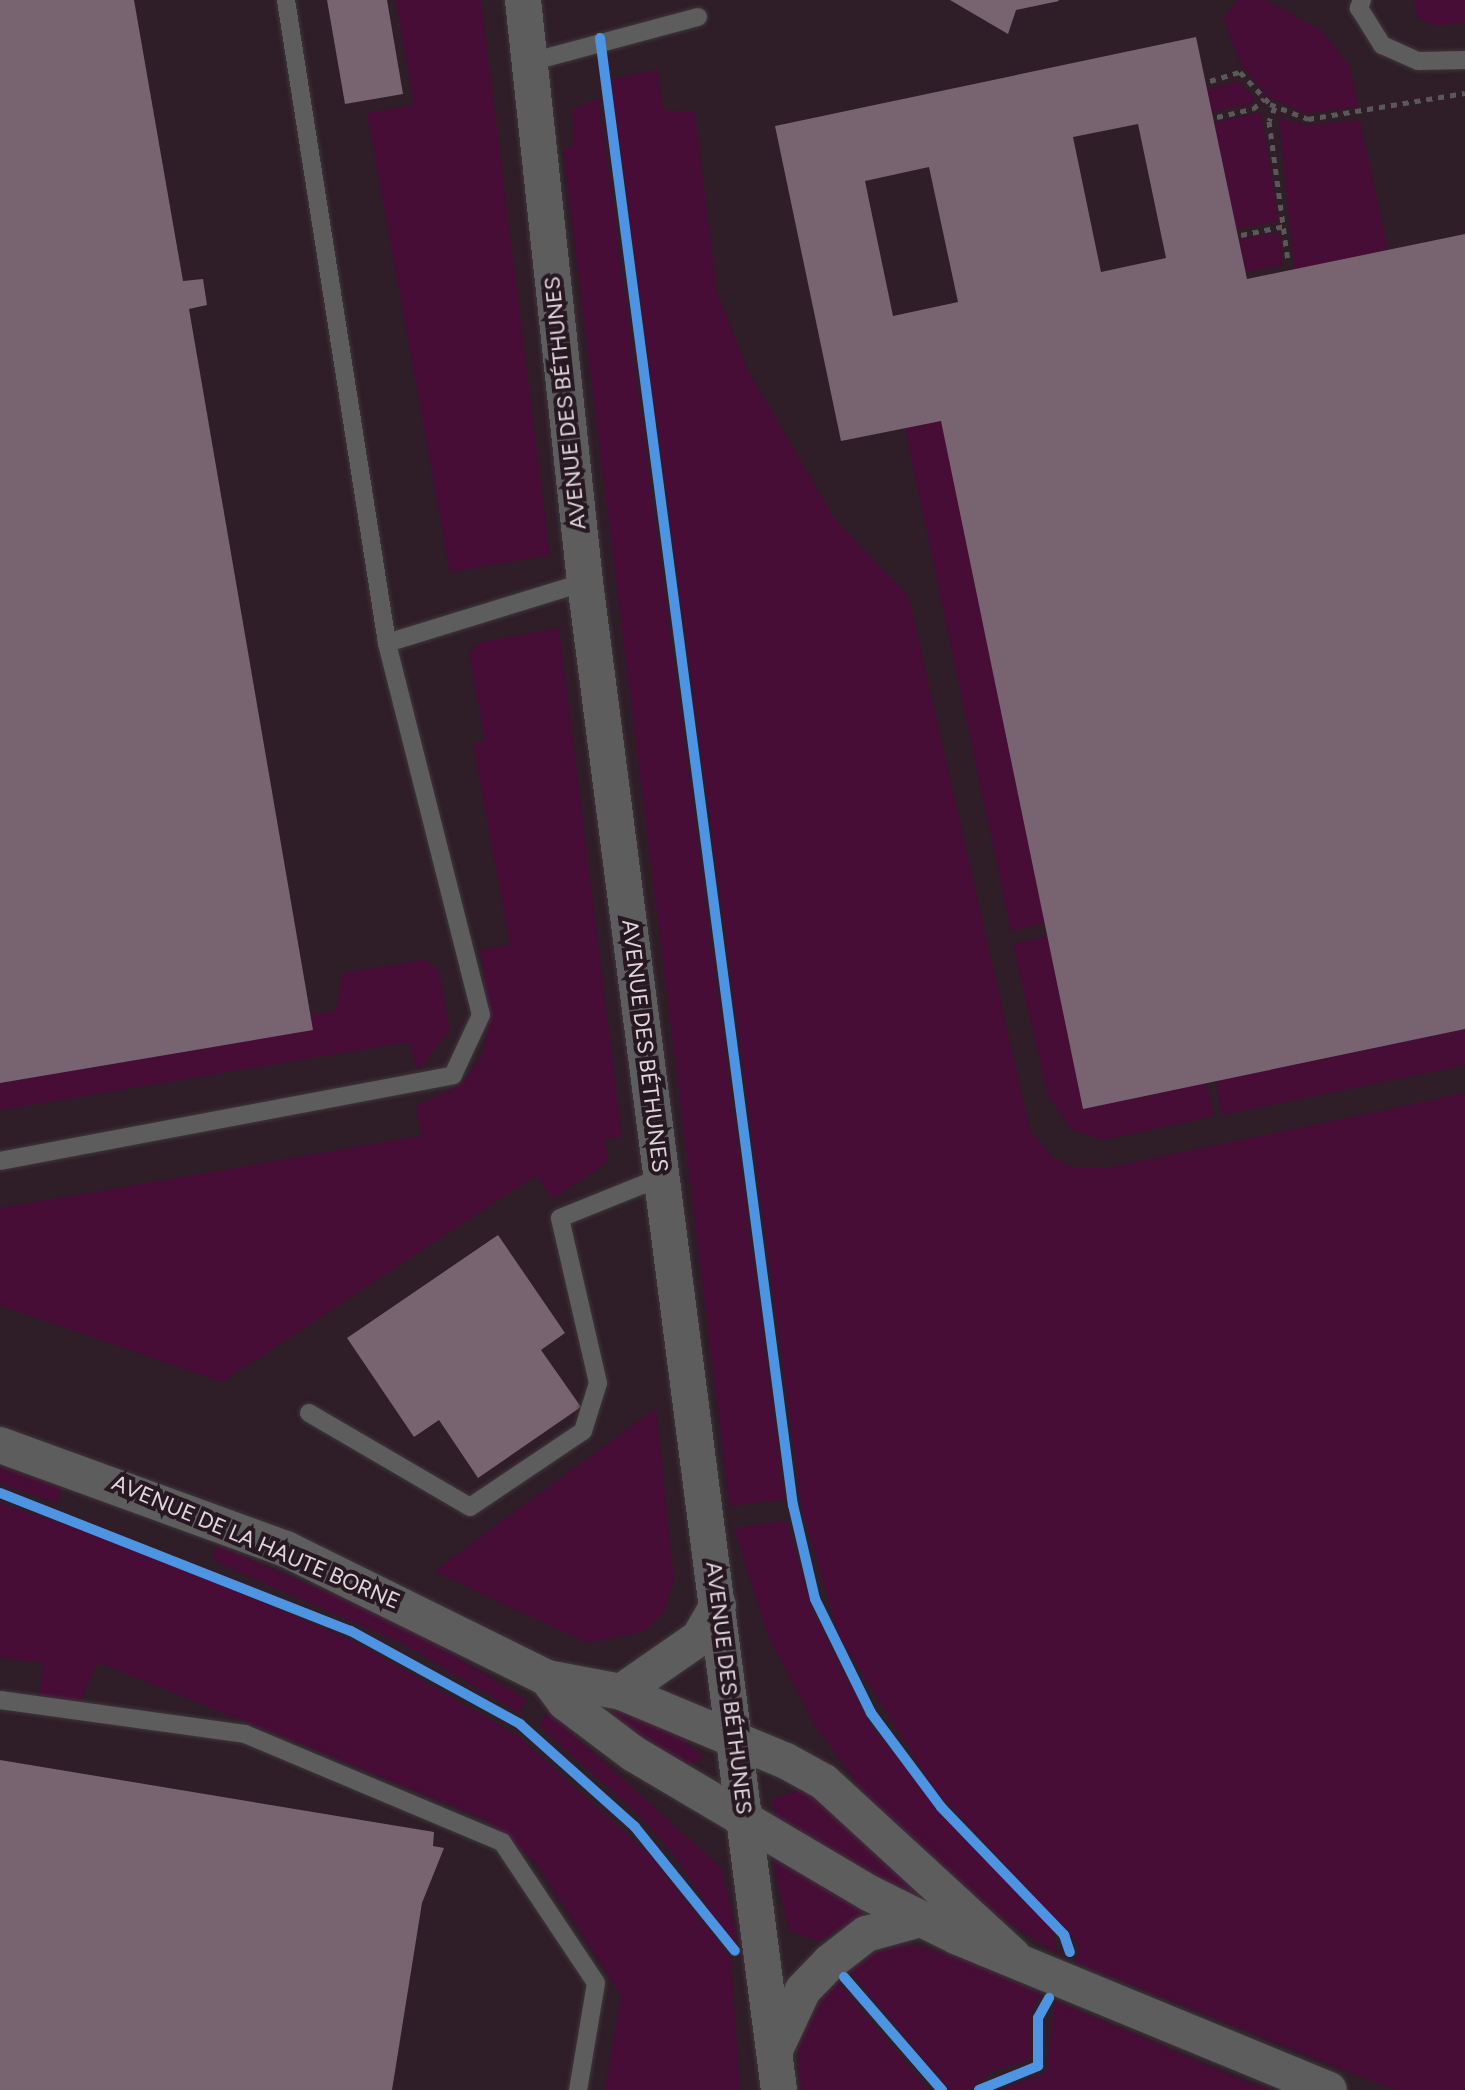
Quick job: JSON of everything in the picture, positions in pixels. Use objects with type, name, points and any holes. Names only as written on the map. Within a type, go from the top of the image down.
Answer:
[{"type":"street","name":"AVENUE DES BÉTHUNES","points":[[523,0],[585,582],[779,2090]]},
{"type":"street","name":"AVENUE DE LA HAUTE BORNE","points":[[0,1445],[286,1549],[547,1678],[621,1692],[824,1782],[1013,1956]]},
{"type":"street","points":[[621,1692],[699,1638],[718,1605]]},
{"type":"street","name":"AVENUE DE LA HAUTE BORNE","points":[[547,1678],[592,1724],[746,1823],[920,1919],[1329,2090]]},
{"type":"street","points":[[774,2052],[803,1990],[830,1962],[866,1934],[920,1919]]},
{"type":"lane","points":[[0,1161],[453,1075],[481,1015],[387,643],[286,0]]},
{"type":"lane","points":[[1362,0],[1359,8],[1382,45],[1418,61],[1465,60]]},
{"type":"lane","points":[[530,62],[698,17]]},
{"type":"lane","points":[[387,643],[585,582]]},
{"type":"lane","points":[[309,1413],[470,1507],[482,1499],[583,1431],[598,1383],[560,1218],[662,1177]]},
{"type":"lane","points":[[0,1700],[245,1734],[502,1842],[596,1983],[578,2090]]},
{"type":"path","points":[[1210,81],[1240,72],[1275,107],[1328,119],[1465,93]]},
{"type":"path","points":[[1217,117],[1253,109],[1264,99]]},
{"type":"path","points":[[1275,107],[1269,121],[1288,262]]},
{"type":"path","points":[[1241,235],[1285,226]]},
{"type":"shaded area","points":[[0,0],[1465,0],[1465,2090],[0,2090]]},
{"type":"shaded area","points":[[396,0],[481,0],[550,555],[450,572],[367,113],[414,105]]},
{"type":"shaded area","points":[[1238,0],[1266,0],[1321,30],[1349,65],[1359,107],[1305,113],[1268,97],[1240,63],[1223,18]]},
{"type":"shaded area","points":[[1414,0],[1465,0],[1465,22],[1435,26],[1417,17]]},
{"type":"shaded area","points":[[658,70],[663,110],[695,112],[717,292],[747,369],[836,521],[909,597],[1030,1130],[1053,1158],[1075,1168],[1112,1167],[1465,1093],[1465,2090],[1395,2090],[1076,1963],[1079,1945],[933,1787],[839,1636],[802,1510],[611,79]]},
{"type":"shaded area","points":[[1238,81],[1255,99],[1251,104],[1211,112],[1207,89]]},
{"type":"shaded area","points":[[599,98],[785,1499],[730,1506],[563,149],[574,146],[572,110]]},
{"type":"shaded area","points":[[1261,112],[1279,221],[1236,229],[1214,122]]},
{"type":"shaded area","points":[[1279,118],[1306,125],[1360,120],[1388,250],[1294,270]]},
{"type":"shaded area","points":[[1280,232],[1282,265],[1245,272],[1238,239]]},
{"type":"shaded area","points":[[941,421],[1045,923],[1011,931],[905,428]]},
{"type":"shaded area","points":[[559,628],[622,1137],[605,1139],[608,1162],[553,1199],[536,1175],[222,1382],[0,1305],[0,1208],[421,1136],[416,1106],[460,1085],[483,1054],[489,1017],[480,950],[510,945],[473,743],[485,741],[469,653],[481,642]]},
{"type":"shaded area","points":[[1047,936],[1083,1109],[1207,1083],[1214,1116],[1104,1140],[1071,1129],[1048,1096],[1013,944]]},
{"type":"shaded area","points":[[424,960],[439,970],[450,1030],[418,1070],[408,1042],[0,1110],[0,1083],[312,1030],[310,1015],[336,1011],[343,973]]},
{"type":"shaded area","points":[[1465,1029],[1465,1065],[1222,1115],[1216,1081]]},
{"type":"shaded area","points":[[656,1408],[674,1579],[665,1610],[645,1631],[587,1643],[434,1571]]},
{"type":"shaded area","points":[[0,1466],[62,1487],[57,1503],[0,1483]]},
{"type":"shaded area","points":[[0,1503],[128,1545],[355,1642],[517,1735],[648,1853],[731,1958],[740,2090],[605,2090],[621,1995],[537,1864],[485,1819],[98,1662],[81,1700],[39,1697],[43,1663],[0,1657]]},
{"type":"shaded area","points":[[787,1521],[812,1609],[871,1726],[958,1831],[1053,1929],[1057,1954],[975,1901],[869,1800],[815,1725],[768,1636],[734,1528]]},
{"type":"shaded area","points":[[217,1545],[410,1628],[527,1700],[519,1713],[402,1643],[212,1560]]},
{"type":"shaded area","points":[[603,1704],[677,1733],[704,1759],[681,1766],[662,1761]]},
{"type":"shaded area","points":[[548,1712],[722,1868],[738,1942],[731,1943],[675,1856],[636,1812],[539,1726]]},
{"type":"shaded area","points":[[805,1788],[946,1915],[944,1922],[777,1821],[771,1800]]},
{"type":"shaded area","points":[[772,1856],[871,1912],[819,1941],[789,1931]]},
{"type":"shaded area","points":[[911,1945],[962,1957],[1041,1994],[1031,2015],[1030,2060],[994,2070],[968,2090],[950,2090],[846,1967],[886,1947]]},
{"type":"shaded area","points":[[834,1977],[929,2090],[799,2090],[798,2029]]},
{"type":"shaded area","points":[[1055,2000],[1272,2090],[999,2090],[1046,2073]]},
{"type":"building","points":[[0,0],[134,0],[183,281],[203,279],[207,305],[189,309],[313,1030],[0,1083]]},
{"type":"building","points":[[327,0],[387,0],[403,94],[345,104]]},
{"type":"building","points":[[950,0],[1059,1],[1016,10],[1008,34]]},
{"type":"building","points":[[1196,37],[1247,279],[1465,234],[1465,1029],[1083,1109],[941,421],[841,441],[775,126]],"holes":[[[1138,124],[1166,258],[1101,272],[1073,137]],[[929,167],[958,302],[893,316],[865,181]]]},
{"type":"building","points":[[498,1235],[565,1333],[541,1350],[581,1407],[478,1478],[439,1420],[414,1437],[347,1338]]},
{"type":"building","points":[[0,1760],[434,1832],[433,1846],[444,1848],[422,1903],[392,2090],[0,2090]]},
{"type":"cycle path","points":[[600,38],[793,1505],[815,1599],[871,1713],[941,1807],[1064,1935],[1070,1952]]},
{"type":"cycle path","points":[[0,1493],[351,1631],[520,1724],[635,1827],[735,1951]]},
{"type":"cycle path","points":[[844,1977],[942,2090]]},
{"type":"cycle path","points":[[979,2090],[1038,2066],[1038,2018],[1049,1998]]}]
